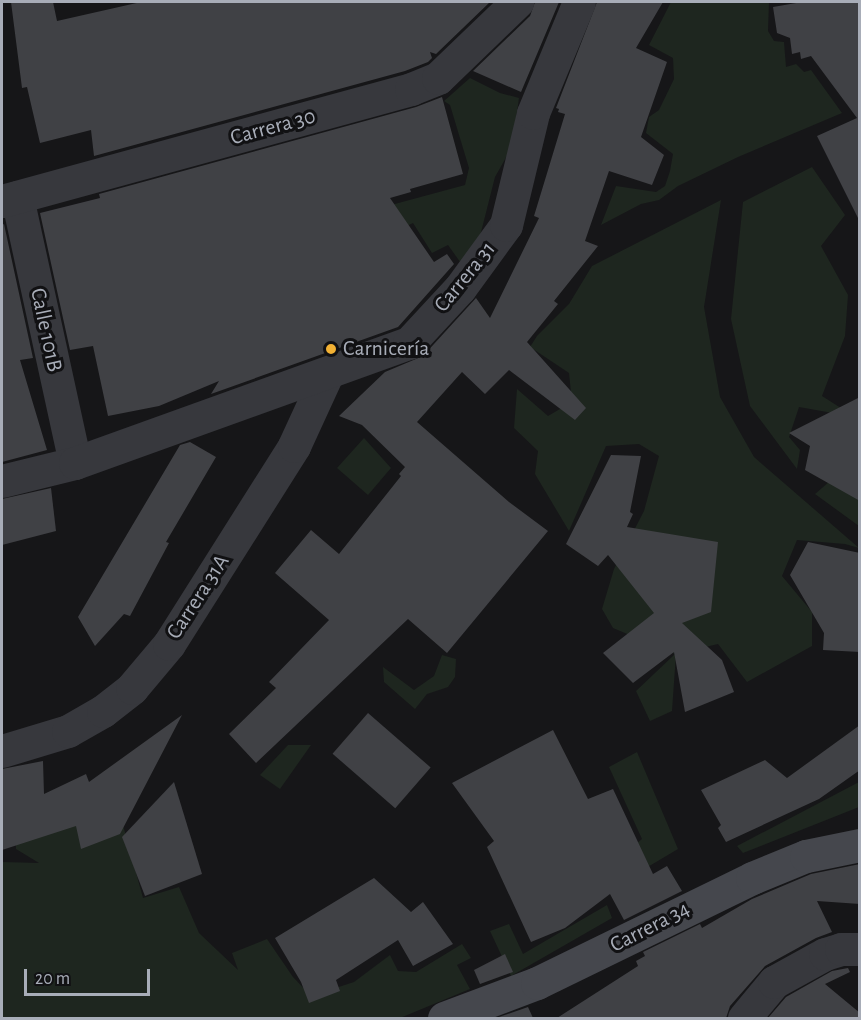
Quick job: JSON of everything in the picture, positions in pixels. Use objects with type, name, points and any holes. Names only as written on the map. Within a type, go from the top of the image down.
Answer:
[{"type":"main road","name":"Carrera 34","points":[[444,1018],[537,983],[752,878],[806,856],[860,845]]},
{"type":"street","name":"Carrera 30","points":[[9,199],[411,89],[438,78],[517,2]]},
{"type":"street","name":"Carrera 31","points":[[2,481],[75,463],[410,343],[460,288],[506,225],[533,113],[579,2]]},
{"type":"street","name":"Calle 101B","points":[[9,199],[75,463]]},
{"type":"street","name":"Carrera 31A","points":[[2,751],[68,731],[103,711],[132,688],[169,644],[294,446],[328,372]]},
{"type":"street","points":[[744,1018],[774,982],[825,954],[841,948],[860,949]]},
{"type":"shaded area","points":[[671,2],[769,2],[768,31],[774,41],[784,42],[786,67],[796,64],[804,72],[811,70],[842,113],[738,157],[678,186],[659,200],[641,204],[601,225],[616,186],[656,192],[665,186],[670,171],[673,154],[646,133],[649,117],[659,110],[674,79],[673,58],[649,45]]},
{"type":"shaded area","points":[[470,78],[500,93],[519,98],[512,147],[495,177],[478,244],[463,266],[448,245],[432,253],[413,223],[392,233],[380,208],[465,185],[469,168],[450,105],[444,101]]},
{"type":"shaded area","points":[[812,167],[845,215],[821,246],[848,295],[845,336],[822,396],[855,417],[799,407],[789,437],[800,450],[797,469],[750,406],[731,319],[743,202]]},
{"type":"shaded area","points":[[721,200],[704,307],[720,397],[754,457],[859,548],[845,544],[797,540],[782,576],[812,612],[812,646],[747,682],[718,644],[676,654],[672,711],[650,721],[636,691],[675,654],[613,628],[602,609],[614,569],[644,511],[659,456],[639,444],[606,446],[569,531],[535,474],[538,451],[514,428],[517,389],[548,416],[572,402],[569,373],[530,347],[537,336],[569,304],[592,266]]},
{"type":"shaded area","points":[[364,438],[391,468],[368,495],[337,468]]},
{"type":"shaded area","points":[[837,475],[859,499],[859,526],[815,494]]},
{"type":"shaded area","points":[[442,655],[456,659],[455,677],[448,687],[427,694],[415,709],[384,682],[383,667],[414,690],[434,676]]},
{"type":"shaded area","points":[[288,745],[311,745],[280,789],[260,775]]},
{"type":"shaded area","points":[[637,752],[678,849],[614,887],[605,869],[642,839],[609,767]]},
{"type":"shaded area","points":[[859,782],[859,807],[743,853],[737,846]]},
{"type":"shaded area","points":[[15,816],[121,818],[143,898],[179,887],[199,933],[238,970],[232,953],[267,939],[293,977],[311,996],[354,982],[390,955],[398,971],[416,972],[462,944],[471,958],[457,965],[470,989],[400,1018],[2,1018],[2,862],[39,863],[16,849]]},
{"type":"shaded area","points":[[607,905],[612,918],[511,976],[490,931],[509,924],[523,954]]},
{"type":"building","points":[[11,2],[53,2],[57,21],[141,2],[490,2],[436,54],[430,52],[432,58],[428,62],[405,71],[94,156],[91,130],[40,143],[27,87],[22,88]]},
{"type":"building","points":[[535,2],[559,2],[521,92],[473,71],[530,16]]},
{"type":"building","points":[[597,2],[663,2],[636,48],[667,62],[641,137],[664,155],[652,185],[609,171],[585,241],[598,246],[554,301],[558,304],[527,342],[586,408],[575,420],[509,370],[485,394],[462,372],[417,422],[509,502],[548,531],[447,653],[408,619],[256,763],[229,734],[276,688],[269,682],[329,620],[275,573],[311,530],[339,554],[401,476],[399,474],[405,467],[362,425],[339,416],[385,372],[423,356],[476,298],[490,318],[539,218],[534,216],[565,114],[558,112],[559,109],[556,108]]},
{"type":"building","points":[[802,2],[860,2],[860,222],[817,136],[857,118],[811,56],[801,59],[800,52],[792,54],[790,38],[777,33],[773,7]]},
{"type":"building","points":[[442,97],[463,174],[410,189],[411,192],[390,198],[434,262],[447,254],[454,264],[398,327],[211,394],[219,381],[159,406],[108,416],[93,346],[70,350],[40,213],[100,198],[99,194],[416,107]]},
{"type":"building","points":[[4,224],[33,358],[20,360],[47,450],[2,462],[2,225]]},
{"type":"building","points":[[860,397],[860,501],[805,470],[810,446],[789,433]]},
{"type":"building","points":[[190,442],[216,457],[166,542],[169,543],[130,616],[124,614],[95,646],[78,617],[180,445]]},
{"type":"building","points":[[611,455],[641,456],[630,512],[633,514],[627,527],[718,542],[711,612],[682,623],[722,660],[734,692],[685,712],[674,652],[633,683],[603,653],[654,613],[608,555],[598,566],[566,544]]},
{"type":"building","points":[[51,488],[56,531],[2,545],[2,499]]},
{"type":"building","points":[[808,542],[860,553],[860,652],[823,650],[824,633],[790,575]]},
{"type":"building","points":[[368,713],[431,767],[395,808],[333,754]]},
{"type":"building","points":[[182,715],[120,834],[81,849],[76,826],[2,850],[2,769],[43,761],[44,794],[86,774],[89,782]]},
{"type":"building","points":[[860,725],[860,770],[819,799],[726,842],[718,828],[721,825],[701,790],[765,760],[787,778]]},
{"type":"building","points":[[553,730],[588,799],[613,789],[653,874],[667,866],[682,891],[624,920],[610,894],[565,928],[531,942],[487,847],[494,841],[452,783]]},
{"type":"building","points":[[174,782],[202,874],[145,896],[122,837]]},
{"type":"building","points":[[860,864],[860,904],[817,901],[832,932],[816,938],[765,966],[730,1006],[726,1018],[557,1018],[638,966],[636,961],[645,956],[643,952],[700,924],[702,928],[752,899],[811,874]]},
{"type":"building","points":[[374,878],[411,912],[423,902],[453,944],[413,966],[398,940],[336,980],[340,991],[309,1003],[301,982],[275,938]]},
{"type":"building","points":[[505,954],[513,972],[480,984],[474,970]]},
{"type":"building","points":[[848,968],[850,972],[825,984],[860,1013],[860,1018],[768,1018],[786,997],[832,971]]},
{"type":"building","points":[[528,1007],[533,1018],[496,1018]]},
{"type":"place","name":"Carnicería","points":[[331,349]]}]
